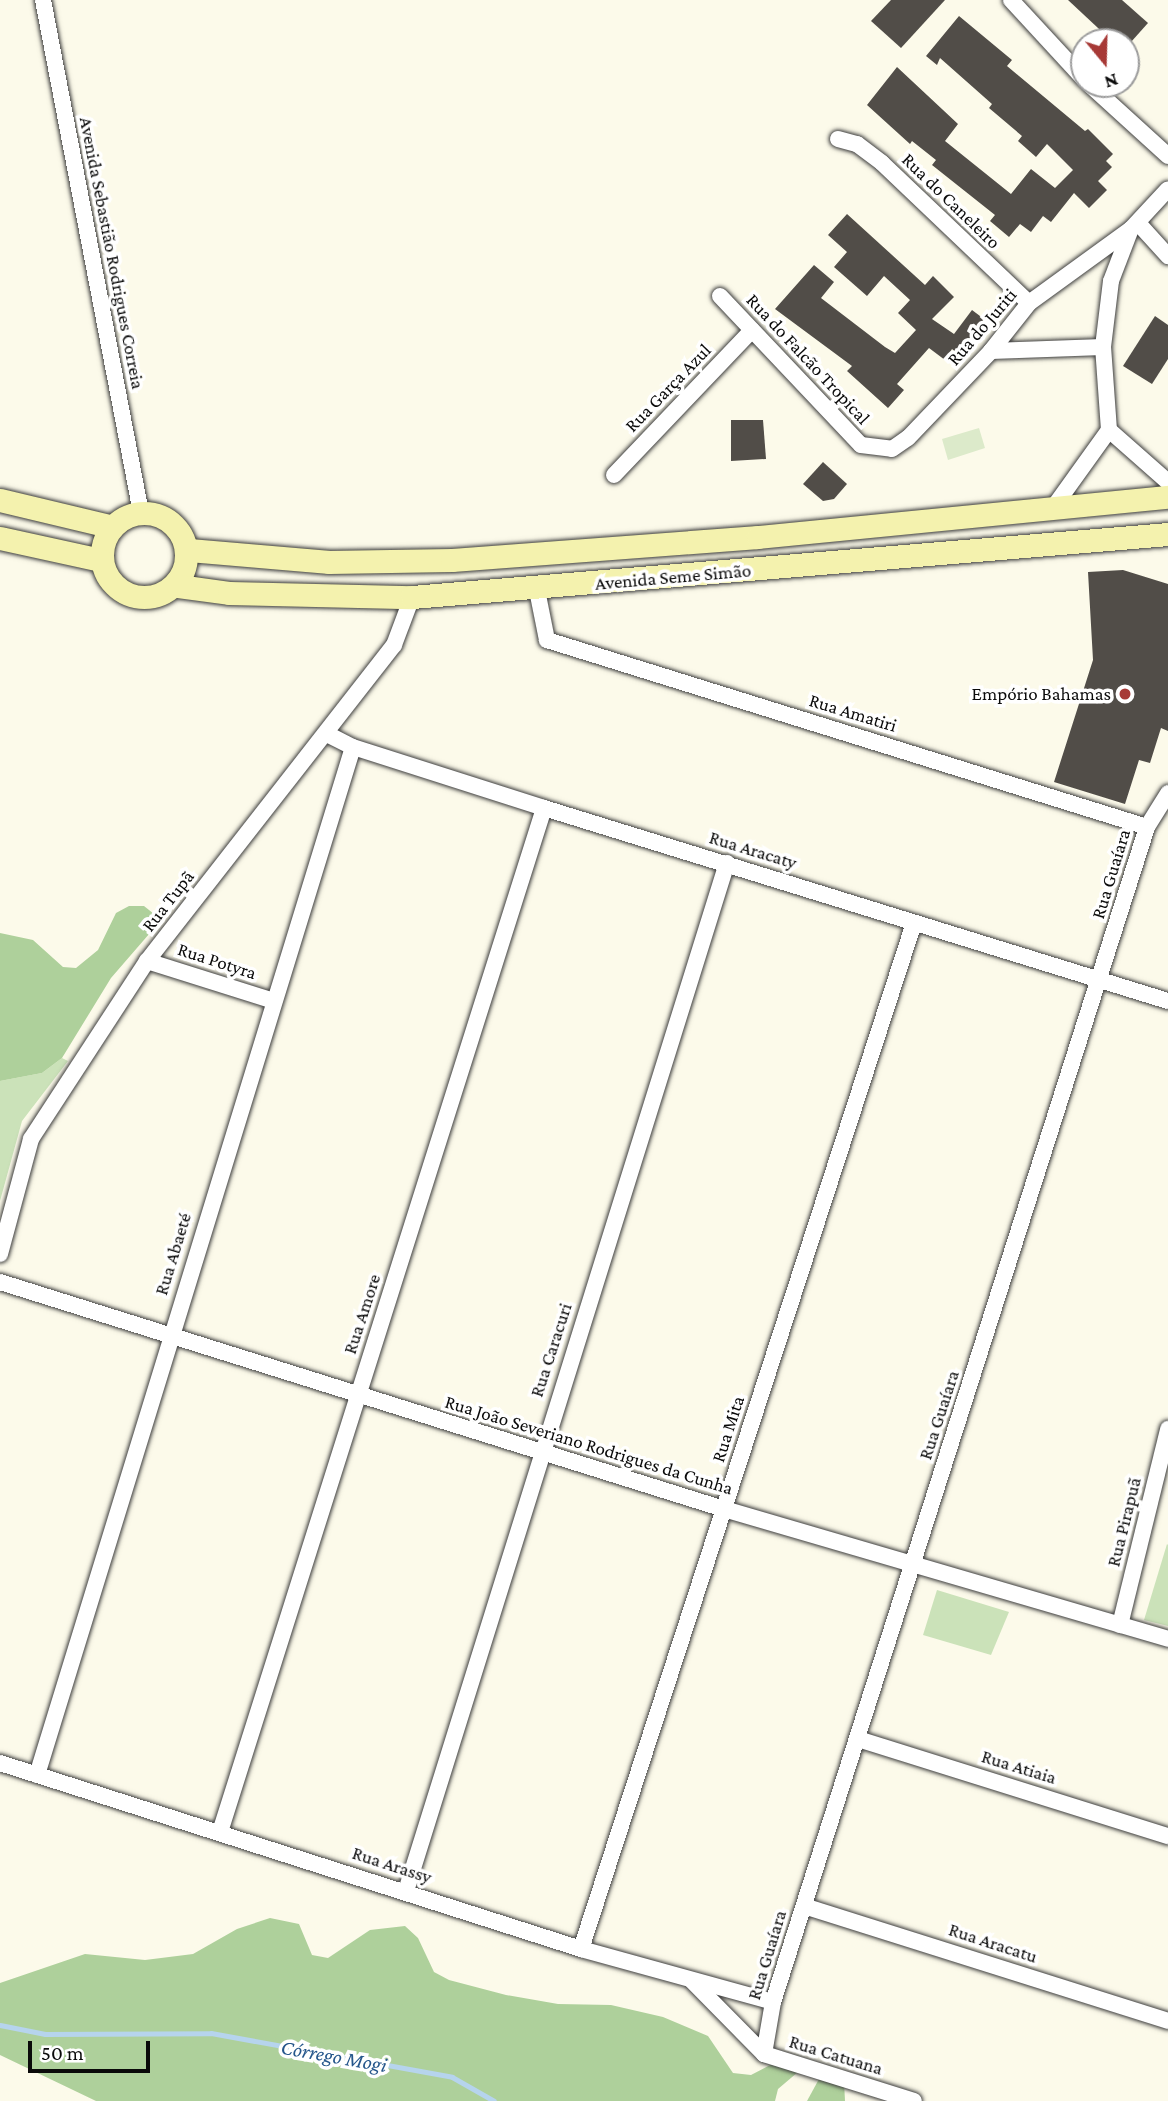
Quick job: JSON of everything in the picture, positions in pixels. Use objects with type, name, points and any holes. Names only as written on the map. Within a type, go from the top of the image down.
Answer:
[{"type":"main road","name":"Avenida Seme Simão","points":[[189,551],[329,562],[452,560],[1168,497]]},
{"type":"main road","points":[[0,500],[109,526]]},
{"type":"main road","points":[[141,513],[173,526],[189,551],[178,586],[157,596],[132,593],[110,580],[102,560],[109,526],[122,517],[141,513]]},
{"type":"main road","points":[[831,563],[834,541],[879,524]]},
{"type":"main road","name":"Avenida Seme Simão","points":[[178,586],[229,593],[412,597],[537,590],[1168,534]]},
{"type":"main road","points":[[0,538],[102,560]]},
{"type":"street","name":"Avenida Sebastião Rodrigues Correia","points":[[43,0],[141,513]]},
{"type":"street","points":[[1011,0],[1070,64]]},
{"type":"street","points":[[1104,98],[1168,156]]},
{"type":"street","name":"Rua do Caneleiro","points":[[838,139],[857,145],[882,163],[1029,303]]},
{"type":"street","points":[[1053,508],[1109,430],[1103,347],[1111,281],[1134,226],[1168,188]]},
{"type":"street","points":[[1134,226],[1168,256]]},
{"type":"street","name":"Rua do Juriti","points":[[908,439],[991,351],[1029,303],[1134,226]]},
{"type":"street","points":[[1089,259],[1111,281]]},
{"type":"street","name":"Rua do Falcão Tropical","points":[[720,296],[860,445],[892,449],[908,439]]},
{"type":"street","name":"Rua Garça Azul","points":[[614,475],[752,330]]},
{"type":"street","points":[[991,351],[1103,347]]},
{"type":"street","points":[[1109,430],[1168,482]]},
{"type":"street","name":"Rua Amatiri","points":[[537,590],[547,640],[1147,827]]},
{"type":"street","name":"Rua Tupã","points":[[0,1254],[31,1139],[147,961],[394,645],[412,597]]},
{"type":"street","name":"Rua Aracaty","points":[[327,734],[353,747],[544,808],[1168,1001]]},
{"type":"street","name":"Rua Abaeté","points":[[37,1775],[169,1338],[353,747]]},
{"type":"street","name":"Rua Guaíara","points":[[764,2054],[774,2002],[1147,827],[1168,793]]},
{"type":"street","name":"Rua Amore","points":[[220,1832],[544,808]]},
{"type":"street","name":"Rua Caracuri","points":[[406,1891],[541,1451],[727,863]]},
{"type":"street","name":"Rua Mita","points":[[581,1949],[914,923]]},
{"type":"street","name":"Rua Potyra","points":[[147,961],[274,1001]]},
{"type":"street","name":"Rua João Severiano Rodrigues da Cunha","points":[[0,1282],[169,1338],[724,1509],[1168,1639]]},
{"type":"street","name":"Rua Pirapuã","points":[[1120,1625],[1168,1429]]},
{"type":"street","name":"Rua Atiaia","points":[[858,1739],[1168,1836]]},
{"type":"street","name":"Rua Arassy","points":[[0,1763],[581,1949],[774,2002]]},
{"type":"street","name":"Rua Aracatu","points":[[804,1906],[1168,2021]]},
{"type":"street","name":"Rua Catuana","points":[[691,1981],[764,2054],[914,2101]]},
{"type":"green space","points":[[979,428],[985,448],[948,460],[942,439]]},
{"type":"green space","points":[[129,906],[144,906],[154,914],[156,926],[111,978],[62,1058],[42,1073],[0,1081],[0,933],[33,940],[63,967],[76,968],[98,950],[116,913]]},
{"type":"green space","points":[[62,1058],[68,1061],[22,1121],[0,1201],[0,1081],[42,1073]]},
{"type":"green space","points":[[1168,1545],[1168,1626],[1144,1620]]},
{"type":"green space","points":[[937,1590],[1009,1612],[991,1655],[923,1635]]},
{"type":"green space","points":[[270,1918],[299,1924],[312,1955],[328,1958],[370,1930],[405,1926],[418,1938],[434,1972],[449,1980],[506,1995],[558,2004],[611,2005],[663,2017],[708,2036],[733,2073],[751,2075],[774,2063],[798,2072],[778,2089],[775,2101],[96,2101],[0,2055],[0,1983],[85,1954],[145,1960],[193,1954],[237,1929]]},
{"type":"green space","points":[[819,2079],[844,2081],[845,2101],[807,2101]]},
{"type":"building","points":[[891,0],[945,0],[901,48],[871,21]]},
{"type":"building","points":[[1068,0],[1122,0],[1148,23],[1140,32],[1140,28],[1098,28]]},
{"type":"building","points":[[959,16],[1012,60],[1007,66],[1085,131],[1088,129],[1113,154],[1106,161],[1112,167],[1098,181],[1107,190],[1089,208],[1074,193],[1051,222],[1043,216],[1031,232],[1020,224],[1009,237],[990,221],[995,215],[932,165],[936,160],[912,141],[910,144],[867,105],[897,67],[958,124],[945,141],[1011,194],[1031,169],[1055,188],[1073,170],[1047,144],[1036,157],[1018,141],[1022,136],[989,108],[992,104],[940,58],[937,65],[926,56]]},
{"type":"building","points":[[847,214],[925,285],[933,276],[954,297],[932,319],[954,334],[972,310],[984,319],[958,354],[952,349],[945,360],[929,348],[897,384],[904,390],[888,408],[847,371],[852,366],[775,309],[814,265],[834,282],[821,298],[885,347],[895,353],[916,330],[898,313],[910,300],[884,276],[867,296],[834,267],[847,252],[828,235]]},
{"type":"building","points":[[1155,316],[1168,325],[1168,359],[1152,384],[1123,366]]},
{"type":"building","points":[[731,420],[763,420],[766,459],[731,461]]},
{"type":"building","points":[[823,462],[847,484],[834,499],[823,501],[803,484]]},
{"type":"building","name":"Empório Bahamas","points":[[1123,570],[1168,584],[1168,731],[1161,728],[1150,763],[1139,760],[1125,804],[1054,782],[1093,660],[1088,572]]},
{"type":"waterway","name":"Córrego Mogi","points":[[0,2025],[45,2034],[211,2033],[452,2077],[494,2101]]},
{"type":"place","name":"Empório Bahamas","points":[[1125,694]]}]
